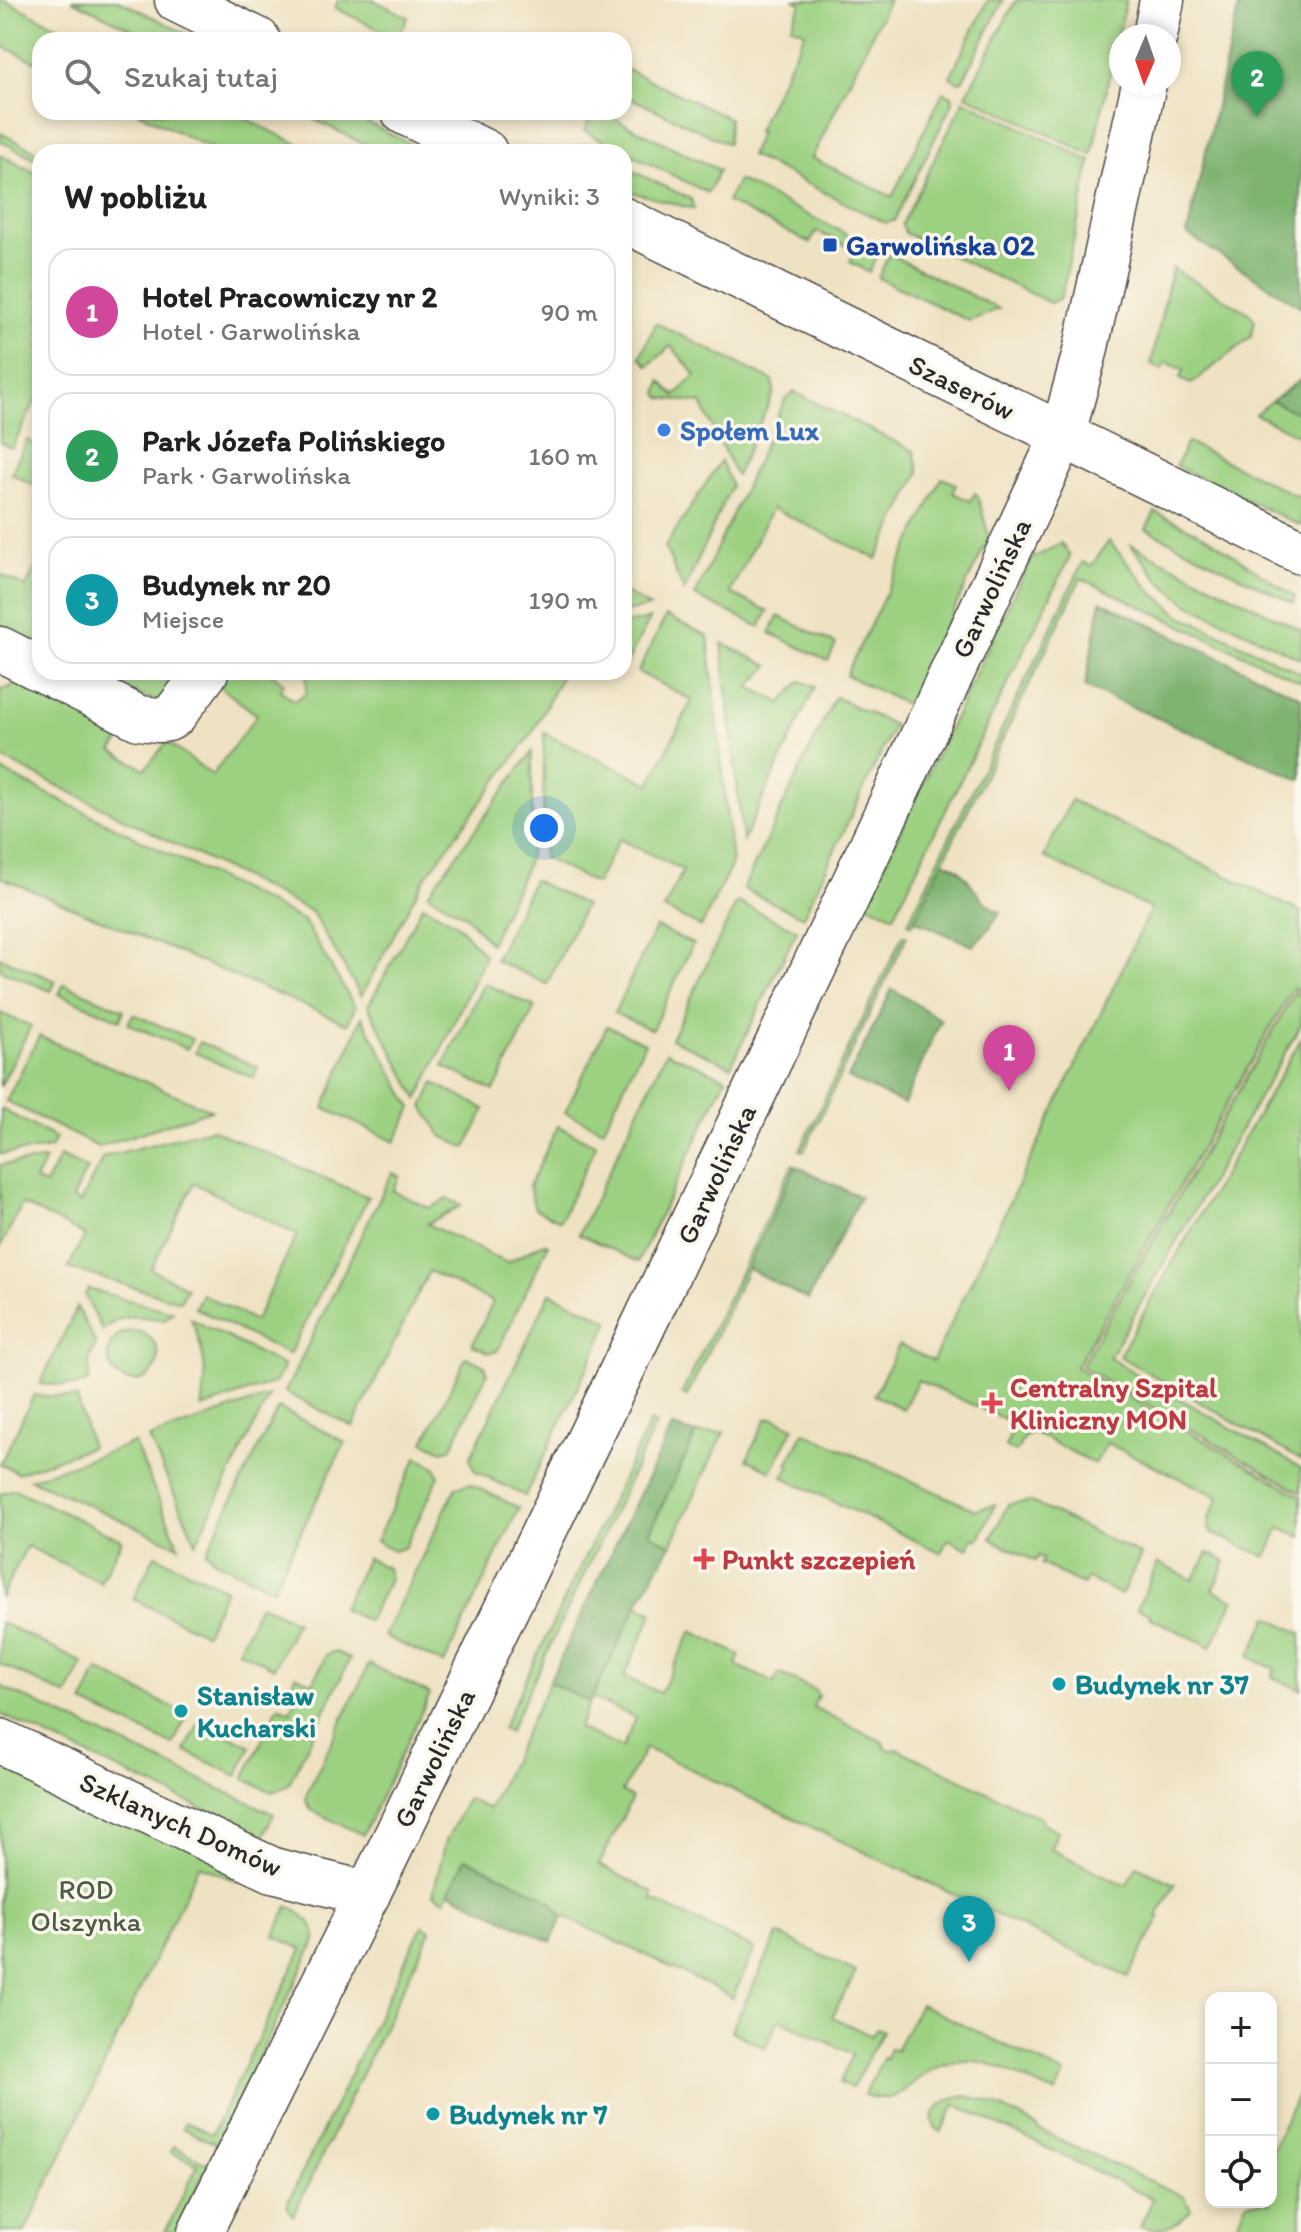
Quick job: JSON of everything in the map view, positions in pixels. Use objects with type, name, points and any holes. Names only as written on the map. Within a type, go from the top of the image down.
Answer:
[{"type":"street","points":[[177,0],[242,32]]},
{"type":"street","points":[[1157,24],[1162,0]]},
{"type":"street","name":"Garwolińska","points":[[200,2232],[663,1286],[1062,437],[1085,352],[1141,96]]},
{"type":"street","points":[[420,120],[469,144]]},
{"type":"street","name":"Szaserów","points":[[632,224],[1301,552]]},
{"type":"street","points":[[0,649],[32,665]]},
{"type":"street","points":[[63,680],[139,718],[158,720],[174,715],[200,680]]},
{"type":"street","name":"Szklanych Domów","points":[[0,1741],[273,1870],[368,1894]]},
{"type":"green space","points":[[0,0],[69,32],[32,32],[32,60],[0,45]]},
{"type":"green space","points":[[72,0],[118,0],[184,32],[137,32]]},
{"type":"green space","points":[[338,0],[374,0],[408,17],[401,32],[384,32],[335,8]]},
{"type":"green space","points":[[794,0],[889,0],[812,158],[892,197],[943,92],[952,96],[953,102],[894,221],[885,223],[750,155],[760,132],[757,131],[805,32],[791,26],[801,4]]},
{"type":"green space","points":[[988,0],[1003,0],[963,80],[958,82],[950,77]]},
{"type":"green space","points":[[1016,0],[1126,0],[1121,24],[1109,24],[1109,78],[1092,155],[966,95]]},
{"type":"green space","points":[[1240,0],[1301,0],[1301,307],[1187,234]]},
{"type":"green space","points":[[632,72],[729,118],[728,144],[632,99]]},
{"type":"green space","points":[[964,100],[1091,161],[1061,298],[1050,303],[905,233],[902,224]]},
{"type":"green space","points":[[153,120],[248,120],[298,144],[202,144]]},
{"type":"green space","points":[[315,120],[362,120],[411,144],[364,144]]},
{"type":"green space","points":[[589,120],[617,120],[719,170],[708,193],[632,155],[632,144],[610,144],[584,131]]},
{"type":"green space","points":[[0,133],[32,149],[32,157],[0,141]]},
{"type":"green space","points":[[0,155],[32,171],[32,408],[12,448],[0,442]]},
{"type":"green space","points":[[632,171],[691,199],[694,209],[632,192]]},
{"type":"green space","points":[[738,180],[880,251],[869,272],[850,262],[855,250],[816,231],[810,243],[727,202]]},
{"type":"green space","points":[[889,254],[999,309],[969,321],[878,278]]},
{"type":"green space","points":[[1172,268],[1249,313],[1255,321],[1251,337],[1191,384],[1180,379],[1184,370],[1166,362],[1162,370],[1151,364]]},
{"type":"green space","points":[[656,323],[773,381],[774,392],[736,476],[701,403],[661,398],[658,393],[661,381],[675,396],[696,375],[671,346],[648,366],[640,357]]},
{"type":"green space","points":[[1301,379],[1301,437],[1255,414]]},
{"type":"green space","points":[[1301,379],[1301,415],[1272,401]]},
{"type":"green space","points":[[794,392],[914,451],[919,473],[877,559],[772,508],[730,593],[768,611],[760,627],[695,596],[786,398]]},
{"type":"green space","points":[[27,440],[32,443],[32,484],[11,474]]},
{"type":"green space","points":[[1187,442],[1301,498],[1301,526],[1176,466]]},
{"type":"green space","points":[[721,460],[731,486],[684,591],[665,547]]},
{"type":"green space","points":[[942,478],[956,484],[953,493],[970,501],[975,493],[978,496],[989,538],[909,701],[903,703],[846,675]]},
{"type":"green space","points":[[1155,512],[1209,538],[1295,597],[1293,603],[1146,529]]},
{"type":"green space","points":[[1109,541],[1153,593],[1180,615],[1301,673],[1301,682],[1081,578],[912,925],[908,923],[1083,562],[1091,566]]},
{"type":"green space","points":[[1061,543],[1070,556],[894,916],[866,903],[1030,560]]},
{"type":"green space","points":[[1130,544],[1301,630],[1301,659],[1188,604],[1161,582]]},
{"type":"green space","points":[[0,574],[26,587],[32,575],[32,642],[0,626]]},
{"type":"green space","points":[[632,597],[650,607],[632,610]]},
{"type":"green space","points":[[1101,601],[1301,697],[1301,780],[1085,687]]},
{"type":"green space","points":[[666,616],[708,636],[732,864],[701,927],[664,909],[683,870],[619,839],[596,884],[543,858],[544,733],[650,784],[692,700],[638,672]]},
{"type":"green space","points":[[778,616],[836,644],[828,661],[770,633]]},
{"type":"green space","points":[[650,619],[632,653],[632,622]]},
{"type":"green space","points":[[722,643],[769,666],[749,687],[781,703],[801,681],[815,687],[743,841]]},
{"type":"green space","points":[[32,677],[32,680],[43,680],[133,725],[112,751],[145,769],[167,742],[212,775],[257,715],[212,681],[279,680],[284,684],[280,690],[294,701],[306,693],[307,680],[559,680],[533,732],[424,879],[361,996],[312,912],[0,757],[0,691]]},
{"type":"green space","points":[[95,680],[174,680],[158,701]]},
{"type":"green space","points":[[835,697],[894,725],[803,917],[743,889]]},
{"type":"green space","points":[[532,752],[532,844],[527,865],[490,944],[466,916],[428,894]]},
{"type":"green space","points":[[0,770],[304,921],[355,1007],[348,1024],[0,877]]},
{"type":"green space","points":[[1071,800],[1301,912],[1301,992],[1293,988],[1076,1367],[1301,1496],[1301,1537],[1280,1527],[1266,1557],[1210,1532],[1208,1520],[1219,1497],[1107,1443],[1095,1464],[1033,1432],[1024,1437],[1016,1452],[1005,1447],[1015,1424],[918,1380],[903,1409],[874,1395],[899,1345],[933,1361],[1151,909],[1044,857]]},
{"type":"green space","points":[[943,861],[960,871],[984,901],[1000,912],[973,946],[914,920]]},
{"type":"green space","points":[[533,880],[585,905],[547,984],[495,960]]},
{"type":"green space","points":[[737,902],[797,930],[731,1066],[671,1039]]},
{"type":"green space","points":[[423,905],[457,924],[485,956],[418,1099],[368,1006]]},
{"type":"green space","points":[[656,927],[693,944],[652,1030],[614,1013]]},
{"type":"green space","points":[[903,935],[907,936],[804,1151],[800,1150]]},
{"type":"green space","points":[[0,957],[56,981],[51,991],[0,970]]},
{"type":"green space","points":[[484,983],[535,1007],[494,1091],[443,1066]]},
{"type":"green space","points":[[64,984],[124,1010],[120,1020],[59,994]]},
{"type":"green space","points":[[892,989],[941,1020],[904,1104],[848,1078]]},
{"type":"green space","points":[[1295,992],[1301,996],[1301,1025],[1109,1358],[1301,1468],[1301,1492],[1081,1366]]},
{"type":"green space","points":[[0,1013],[31,1026],[0,1087]]},
{"type":"green space","points":[[133,1014],[192,1039],[187,1049],[128,1024]]},
{"type":"green space","points":[[362,1017],[412,1108],[395,1142],[324,1108]]},
{"type":"green space","points":[[607,1026],[645,1043],[603,1130],[565,1112]]},
{"type":"green space","points":[[39,1036],[211,1110],[98,1147],[6,1101]]},
{"type":"green space","points":[[1301,1039],[1301,1460],[1119,1356]]},
{"type":"green space","points":[[199,1042],[258,1067],[254,1078],[195,1053]]},
{"type":"green space","points":[[666,1052],[726,1078],[638,1262],[579,1234]]},
{"type":"green space","points":[[434,1083],[485,1109],[466,1148],[442,1136],[423,1107]]},
{"type":"green space","points":[[1,1109],[56,1138],[51,1148],[0,1154]]},
{"type":"green space","points":[[558,1126],[596,1145],[560,1221],[535,1209],[529,1186]]},
{"type":"green space","points":[[211,1129],[368,1197],[289,1355],[195,1308],[202,1294],[255,1321],[297,1235],[194,1183],[151,1269],[187,1288],[180,1301],[68,1268],[85,1235],[22,1204],[0,1248],[0,1165],[45,1160],[35,1180],[45,1185],[60,1156],[87,1169],[72,1198],[80,1203],[103,1157]]},
{"type":"green space","points":[[793,1164],[796,1166],[687,1396],[682,1393]]},
{"type":"green space","points":[[796,1166],[860,1197],[808,1300],[747,1268]]},
{"type":"green space","points":[[392,1173],[400,1176],[393,1191],[429,1208],[448,1199],[462,1205],[427,1224],[507,1263],[544,1243],[548,1245],[498,1350],[490,1353],[472,1345],[493,1302],[429,1271],[353,1427],[285,1392]]},
{"type":"green space","points":[[88,1289],[173,1312],[164,1320],[124,1318],[102,1330],[85,1295]]},
{"type":"green space","points":[[550,1293],[610,1321],[525,1496],[475,1471],[470,1458]]},
{"type":"green space","points":[[77,1307],[96,1344],[89,1359],[89,1380],[78,1386],[40,1384]]},
{"type":"green space","points":[[191,1319],[284,1366],[276,1382],[202,1408],[204,1363]]},
{"type":"green space","points":[[133,1331],[150,1339],[158,1356],[150,1373],[133,1381],[116,1373],[108,1356],[116,1339]]},
{"type":"green space","points":[[466,1357],[485,1366],[487,1374],[451,1449],[442,1451],[424,1442]]},
{"type":"green space","points":[[34,1395],[77,1398],[91,1447],[18,1473],[0,1464]]},
{"type":"green space","points":[[269,1396],[196,1543],[149,1438]]},
{"type":"green space","points":[[278,1408],[345,1442],[273,1589],[215,1561],[206,1552]]},
{"type":"green space","points":[[774,1418],[794,1427],[771,1471],[747,1459],[766,1419]]},
{"type":"green space","points":[[650,1422],[656,1424],[509,1732],[502,1729]]},
{"type":"green space","points":[[672,1427],[696,1434],[649,1533],[671,1545],[637,1605],[590,1702],[549,1682]]},
{"type":"green space","points":[[724,1432],[671,1545],[649,1534],[696,1434]]},
{"type":"green space","points":[[804,1432],[976,1510],[995,1505],[978,1540],[973,1538],[968,1549],[948,1539],[941,1553],[783,1477]]},
{"type":"green space","points":[[134,1443],[179,1546],[30,1479]]},
{"type":"green space","points":[[417,1457],[435,1467],[439,1476],[405,1547],[395,1551],[376,1541]]},
{"type":"green space","points":[[470,1484],[519,1508],[444,1664],[384,1636],[456,1487]]},
{"type":"green space","points":[[14,1489],[122,1540],[100,1582],[27,1546],[0,1599],[0,1494]]},
{"type":"green space","points":[[1031,1502],[1141,1555],[1121,1595],[1087,1578],[1084,1585],[1041,1564],[1043,1559],[1038,1556],[1035,1561],[991,1539],[1008,1504]]},
{"type":"green space","points":[[1208,1553],[1226,1561],[1213,1590],[1234,1600],[1211,1647],[1137,1609],[1158,1563],[1193,1580]]},
{"type":"green space","points":[[155,1555],[226,1589],[205,1634],[133,1599]]},
{"type":"green space","points":[[367,1558],[387,1568],[390,1578],[368,1621],[342,1609]]},
{"type":"green space","points":[[260,1604],[296,1622],[274,1668],[238,1650]]},
{"type":"green space","points":[[637,1605],[653,1613],[624,1677],[660,1693],[692,1631],[740,1655],[736,1665],[774,1683],[779,1673],[816,1691],[818,1696],[813,1707],[883,1742],[885,1747],[898,1749],[1041,1818],[1044,1824],[1058,1831],[1050,1849],[1126,1886],[1137,1866],[1175,1884],[1128,1977],[645,1748],[622,1792],[632,1798],[599,1865],[654,1893],[652,1900],[755,1949],[732,1999],[563,1916],[550,1901],[465,1859],[445,1900],[433,1894],[446,1841],[467,1799],[489,1809],[549,1682],[590,1702],[578,1728],[622,1748],[636,1718],[592,1698]]},
{"type":"green space","points":[[1268,1617],[1301,1633],[1301,1690],[1272,1677],[1275,1669],[1249,1657]]},
{"type":"green space","points":[[0,1622],[83,1663],[67,1696],[0,1664]]},
{"type":"green space","points":[[334,1651],[350,1659],[288,1786],[272,1792],[244,1779],[278,1706],[290,1711],[301,1688],[292,1683],[295,1675],[313,1683],[326,1655]]},
{"type":"green space","points":[[369,1664],[430,1694],[363,1835],[311,1810],[306,1801],[307,1793]]},
{"type":"green space","points":[[98,1670],[187,1715],[173,1745],[83,1703]]},
{"type":"green space","points":[[0,1686],[274,1814],[263,1837],[0,1714]]},
{"type":"green space","points":[[200,1721],[251,1746],[237,1776],[185,1751]]},
{"type":"green space","name":"ROD Olszynka","points":[[0,1757],[243,1871],[238,1882],[199,1865],[25,2232],[0,2232]]},
{"type":"green space","points":[[465,1858],[542,1895],[563,1916],[551,1942],[449,1892]]},
{"type":"green space","points":[[288,1906],[311,1924],[315,1941],[217,2145],[182,2128],[185,2122],[212,2134],[302,1949],[274,1936]]},
{"type":"green space","points":[[422,1926],[431,1930],[293,2216],[288,2202]]},
{"type":"green space","points":[[778,1934],[856,1972],[832,2017],[872,2036],[877,2028],[883,2031],[852,2088],[840,2083],[853,2054],[779,2019],[765,2048],[731,2031]]},
{"type":"green space","points":[[920,2004],[1065,2074],[1055,2093],[994,2066],[967,2061],[936,2068],[892,2097],[864,2095],[890,2048],[896,2051]]},
{"type":"green space","points":[[1301,2087],[1301,2232],[1236,2232],[1244,2208],[1277,2208],[1277,2138]]},
{"type":"green space","points":[[959,2096],[1000,2107],[1039,2130],[1185,2197],[1191,2209],[1168,2226],[1155,2229],[1140,2227],[1153,2199],[955,2104],[941,2132],[933,2121],[936,2110],[946,2101]]},
{"type":"green space","points":[[173,2146],[208,2164],[176,2232],[165,2232],[198,2165],[170,2152]]},
{"type":"place","name":"Park Józefa Polińskiego","points":[[1257,117]]},
{"type":"place","name":"Garwolińska 02","points":[[830,245]]},
{"type":"place","name":"Społem Lux","points":[[664,430]]},
{"type":"place","name":"Hotel Pracowniczy nr 2","points":[[1009,1091]]},
{"type":"place","name":"Centralny Szpital Kliniczny MON","points":[[992,1403]]},
{"type":"place","name":"Punkt szczepień","points":[[704,1559]]},
{"type":"place","name":"Budynek nr 37","points":[[1059,1684]]},
{"type":"place","name":"Stanisław Kucharski","points":[[181,1711]]},
{"type":"place","name":"Budynek nr 20","points":[[969,1962]]},
{"type":"place","name":"Budynek nr 7","points":[[433,2114]]}]
